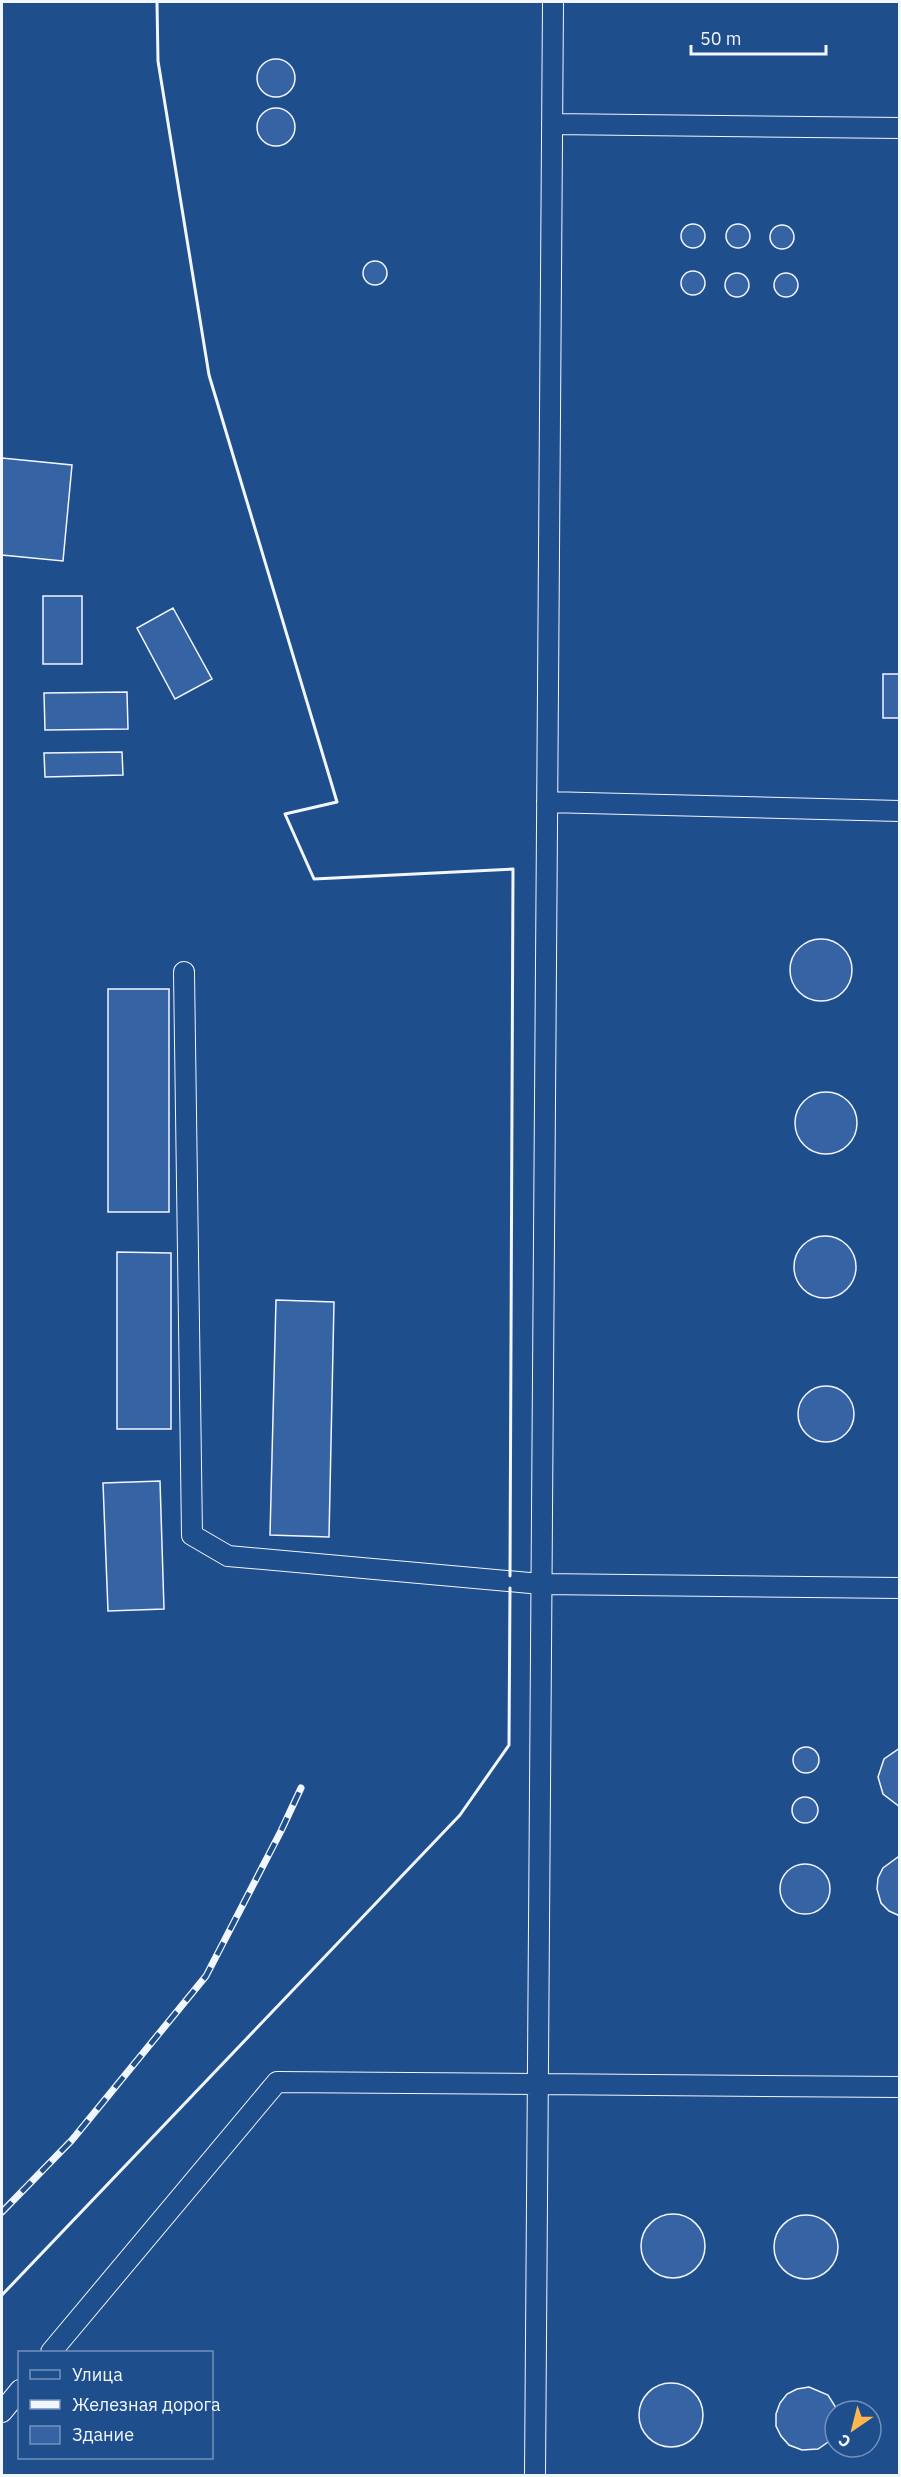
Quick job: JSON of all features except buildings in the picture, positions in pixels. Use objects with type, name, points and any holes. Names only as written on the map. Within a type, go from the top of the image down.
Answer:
[{"type":"lane","points":[[535,2475],[553,2]]},
{"type":"lane","points":[[552,124],[900,128]]},
{"type":"lane","points":[[547,802],[900,811]]},
{"type":"lane","points":[[183,972],[192,1535],[228,1556],[541,1584],[900,1588]]},
{"type":"lane","points":[[52,2351],[277,2082],[900,2087]]},
{"type":"lane","points":[[2,2412],[18,2392]]},
{"type":"railway","points":[[2,2212],[72,2140],[206,1976],[301,1788]]},
{"type":"wall","points":[[157,2],[158,61],[209,375],[337,802],[285,814],[314,879],[513,869],[510,1576]]},
{"type":"wall","points":[[2,2295],[460,1815],[509,1745],[510,1588]]}]
